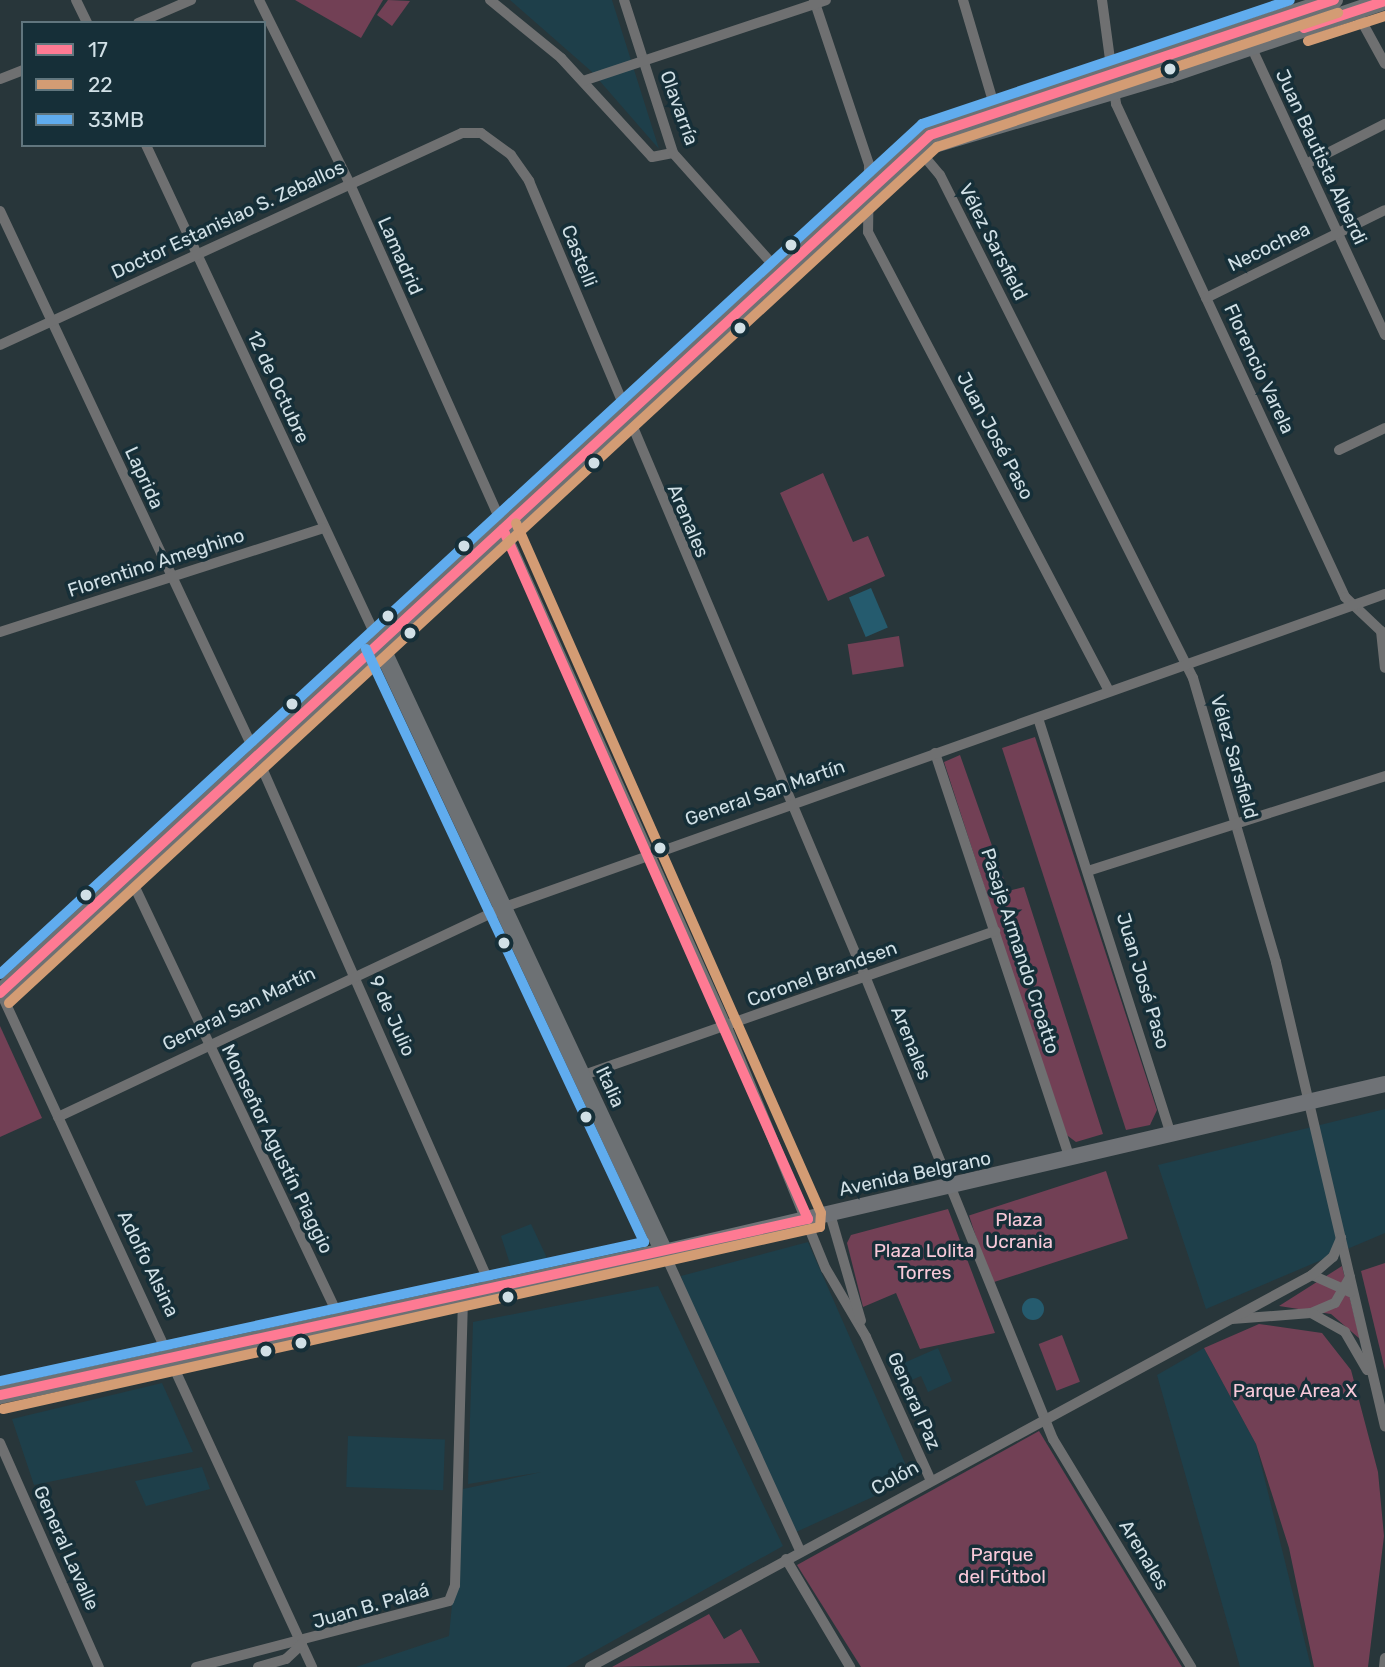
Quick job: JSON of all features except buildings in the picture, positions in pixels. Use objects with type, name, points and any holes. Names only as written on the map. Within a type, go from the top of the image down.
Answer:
[{"type":"main road","points":[[1247,39],[1334,0]]},
{"type":"main road","points":[[918,149],[1247,39],[1385,1]]},
{"type":"main road","points":[[0,992],[130,877],[379,643],[783,276],[944,125],[995,108],[1112,83]]},
{"type":"main road","name":"Italia","points":[[379,643],[664,1252]]},
{"type":"main road","name":"Avenida Belgrano","points":[[0,1395],[950,1188],[1385,1084]]},
{"type":"street","points":[[76,0],[86,21]]},
{"type":"street","points":[[143,21],[191,0]]},
{"type":"street","name":"Lamadrid","points":[[259,0],[349,183],[503,529]]},
{"type":"street","points":[[491,0],[583,80],[652,157],[673,153]]},
{"type":"street","name":"Olavarría","points":[[624,0],[673,153],[783,276]]},
{"type":"street","points":[[963,0],[995,108]]},
{"type":"street","name":"Florencio Varela","points":[[1102,0],[1112,83],[1206,298],[1351,605],[1381,631],[1385,668]]},
{"type":"street","points":[[583,80],[819,1]]},
{"type":"street","name":"Juan José Paso","points":[[819,1],[869,164],[871,238],[1109,691]]},
{"type":"street","points":[[1356,10],[1385,64]]},
{"type":"street","name":"Juan Bautista Alberdi","points":[[1247,39],[1385,335]]},
{"type":"street","points":[[0,79],[21,71]]},
{"type":"street","points":[[1306,164],[1385,124]]},
{"type":"street","name":"Doctor Estanislao S. Zeballos","points":[[0,345],[349,183],[472,131]]},
{"type":"street","name":"Castelli","points":[[472,131],[511,156],[529,181],[626,417]]},
{"type":"street","name":"12 de Octubre","points":[[147,147],[379,643]]},
{"type":"street","name":"Vélez Sarsfield","points":[[918,149],[940,175],[1185,663],[1236,825],[1308,1101],[1341,1238],[1348,1282],[1354,1296],[1385,1426]]},
{"type":"street","name":"Necochea","points":[[1206,298],[1385,210]]},
{"type":"street","name":"Laprida","points":[[0,211],[258,758]]},
{"type":"street","name":"Arenales","points":[[626,417],[865,976],[950,1188],[1046,1415],[1053,1439],[1191,1667]]},
{"type":"street","points":[[1339,450],[1385,428]]},
{"type":"street","name":"Florentino Ameghino","points":[[0,632],[324,528]]},
{"type":"street","name":"General Paz","points":[[503,529],[727,1027],[831,1279],[866,1337],[930,1479]]},
{"type":"street","name":"General San Martín","points":[[58,1117],[207,1042],[502,908],[648,852],[1038,718],[1185,663],[1385,594]]},
{"type":"street","name":"Juan José Paso","points":[[1038,718],[1091,870],[1171,1135]]},
{"type":"street","name":"Pasaje Armando Croatto","points":[[935,753],[1070,1160]]},
{"type":"street","name":"9 de Julio","points":[[258,758],[492,1289]]},
{"type":"street","points":[[1091,870],[1385,776]]},
{"type":"street","name":"Monseñor Agustín Piaggio","points":[[130,877],[341,1321]]},
{"type":"street","name":"Coronel Brandsen","points":[[582,1076],[995,931]]},
{"type":"street","name":"Adolfo Alsina","points":[[0,992],[173,1358],[312,1667]]},
{"type":"street","name":"General Paz","points":[[830,1214],[866,1337]]},
{"type":"street","name":"Colón","points":[[590,1667],[1046,1415],[1312,1275],[1333,1257],[1341,1238]]},
{"type":"street","name":"Italia","points":[[664,1252],[800,1551]]},
{"type":"street","points":[[1311,1313],[1328,1309],[1348,1282],[1312,1275]]},
{"type":"street","name":"Juan B. Palaá","points":[[196,1667],[302,1644],[449,1601],[455,1585],[463,1295]]},
{"type":"street","points":[[1311,1313],[1345,1332],[1376,1388]]},
{"type":"street","name":"Colón","points":[[1219,1322],[1311,1313]]},
{"type":"street","name":"General Lavalle","points":[[0,1443],[99,1667]]},
{"type":"street","points":[[786,1559],[850,1667]]},
{"type":"street","name":"Juan B. Palaá","points":[[258,1667],[286,1659],[302,1644]]},
{"type":"street","points":[[1384,1667],[1385,1658]]},
{"type":"shaded area","points":[[510,0],[612,0],[659,149],[591,71]]},
{"type":"shaded area","points":[[871,588],[888,628],[866,637],[849,597]]},
{"type":"shaded area","points":[[1385,1109],[1385,1233],[1206,1309],[1158,1165]]},
{"type":"shaded area","points":[[531,1224],[547,1258],[511,1267],[501,1236]]},
{"type":"shaded area","points":[[808,1242],[912,1479],[794,1533],[703,1341],[681,1276]]},
{"type":"shaded area","points":[[658,1286],[783,1546],[566,1667],[356,1667],[449,1636],[463,1489],[542,1472],[468,1484],[473,1322]]},
{"type":"shaded area","points":[[1033,1298],[1041,1301],[1044,1309],[1041,1317],[1033,1320],[1025,1317],[1022,1309],[1025,1301]]},
{"type":"shaded area","points":[[938,1348],[952,1381],[928,1392],[921,1376],[898,1386],[890,1369]]},
{"type":"shaded area","points":[[1204,1348],[1256,1444],[1311,1667],[1240,1667],[1157,1375]]},
{"type":"shaded area","points":[[162,1383],[193,1452],[34,1485],[12,1419]]},
{"type":"shaded area","points":[[348,1436],[445,1439],[443,1490],[346,1487]]},
{"type":"shaded area","points":[[202,1467],[210,1489],[146,1506],[135,1481]]},
{"type":"green space","points":[[295,0],[383,0],[361,38]]},
{"type":"green space","points":[[388,0],[410,1],[392,26],[377,15]]},
{"type":"green space","points":[[823,473],[853,542],[868,536],[885,576],[828,601],[780,493]]},
{"type":"green space","points":[[899,636],[904,667],[852,675],[848,644]]},
{"type":"green space","points":[[1035,737],[1157,1110],[1150,1125],[1126,1130],[1002,748]]},
{"type":"green space","points":[[960,755],[1008,891],[1024,887],[1103,1134],[1076,1142],[1064,1133],[944,762]]},
{"type":"green space","points":[[0,1026],[42,1118],[0,1137]]},
{"type":"green space","name":"Plaza Ucrania","points":[[1106,1171],[1128,1239],[991,1283],[969,1215]]},
{"type":"green space","name":"Plaza Lolita Torres","points":[[948,1209],[995,1333],[920,1349],[896,1293],[863,1307],[847,1243],[851,1235]]},
{"type":"green space","points":[[1385,1263],[1385,1370],[1361,1271]]},
{"type":"green space","points":[[1342,1266],[1360,1339],[1331,1314],[1279,1306]]},
{"type":"green space","name":"Parque Area X","points":[[1259,1324],[1322,1333],[1351,1370],[1378,1472],[1384,1536],[1368,1667],[1314,1667],[1289,1548],[1256,1444],[1204,1348]]},
{"type":"green space","points":[[1062,1335],[1080,1382],[1057,1391],[1039,1344]]},
{"type":"green space","name":"Parque del Fútbol","points":[[1039,1431],[1182,1667],[861,1667],[797,1565]]},
{"type":"green space","points":[[709,1614],[724,1639],[741,1629],[760,1663],[612,1667]]},
{"type":"transit line","name":"33MB","points":[[0,974],[922,124],[1290,0]]},
{"type":"transit line","name":"17","points":[[0,993],[930,135],[1334,0]]},
{"type":"transit line","name":"17","points":[[1304,28],[1385,1]]},
{"type":"transit line","name":"22","points":[[9,1003],[937,147],[1338,13]]},
{"type":"transit line","name":"22","points":[[1308,41],[1385,16]]},
{"type":"transit line","name":"22","points":[[3,1409],[820,1227],[821,1213],[516,523]]},
{"type":"transit line","name":"17","points":[[0,1395],[808,1219],[503,529]]},
{"type":"transit line","name":"33MB","points":[[0,1381],[644,1242],[366,649]]}]
